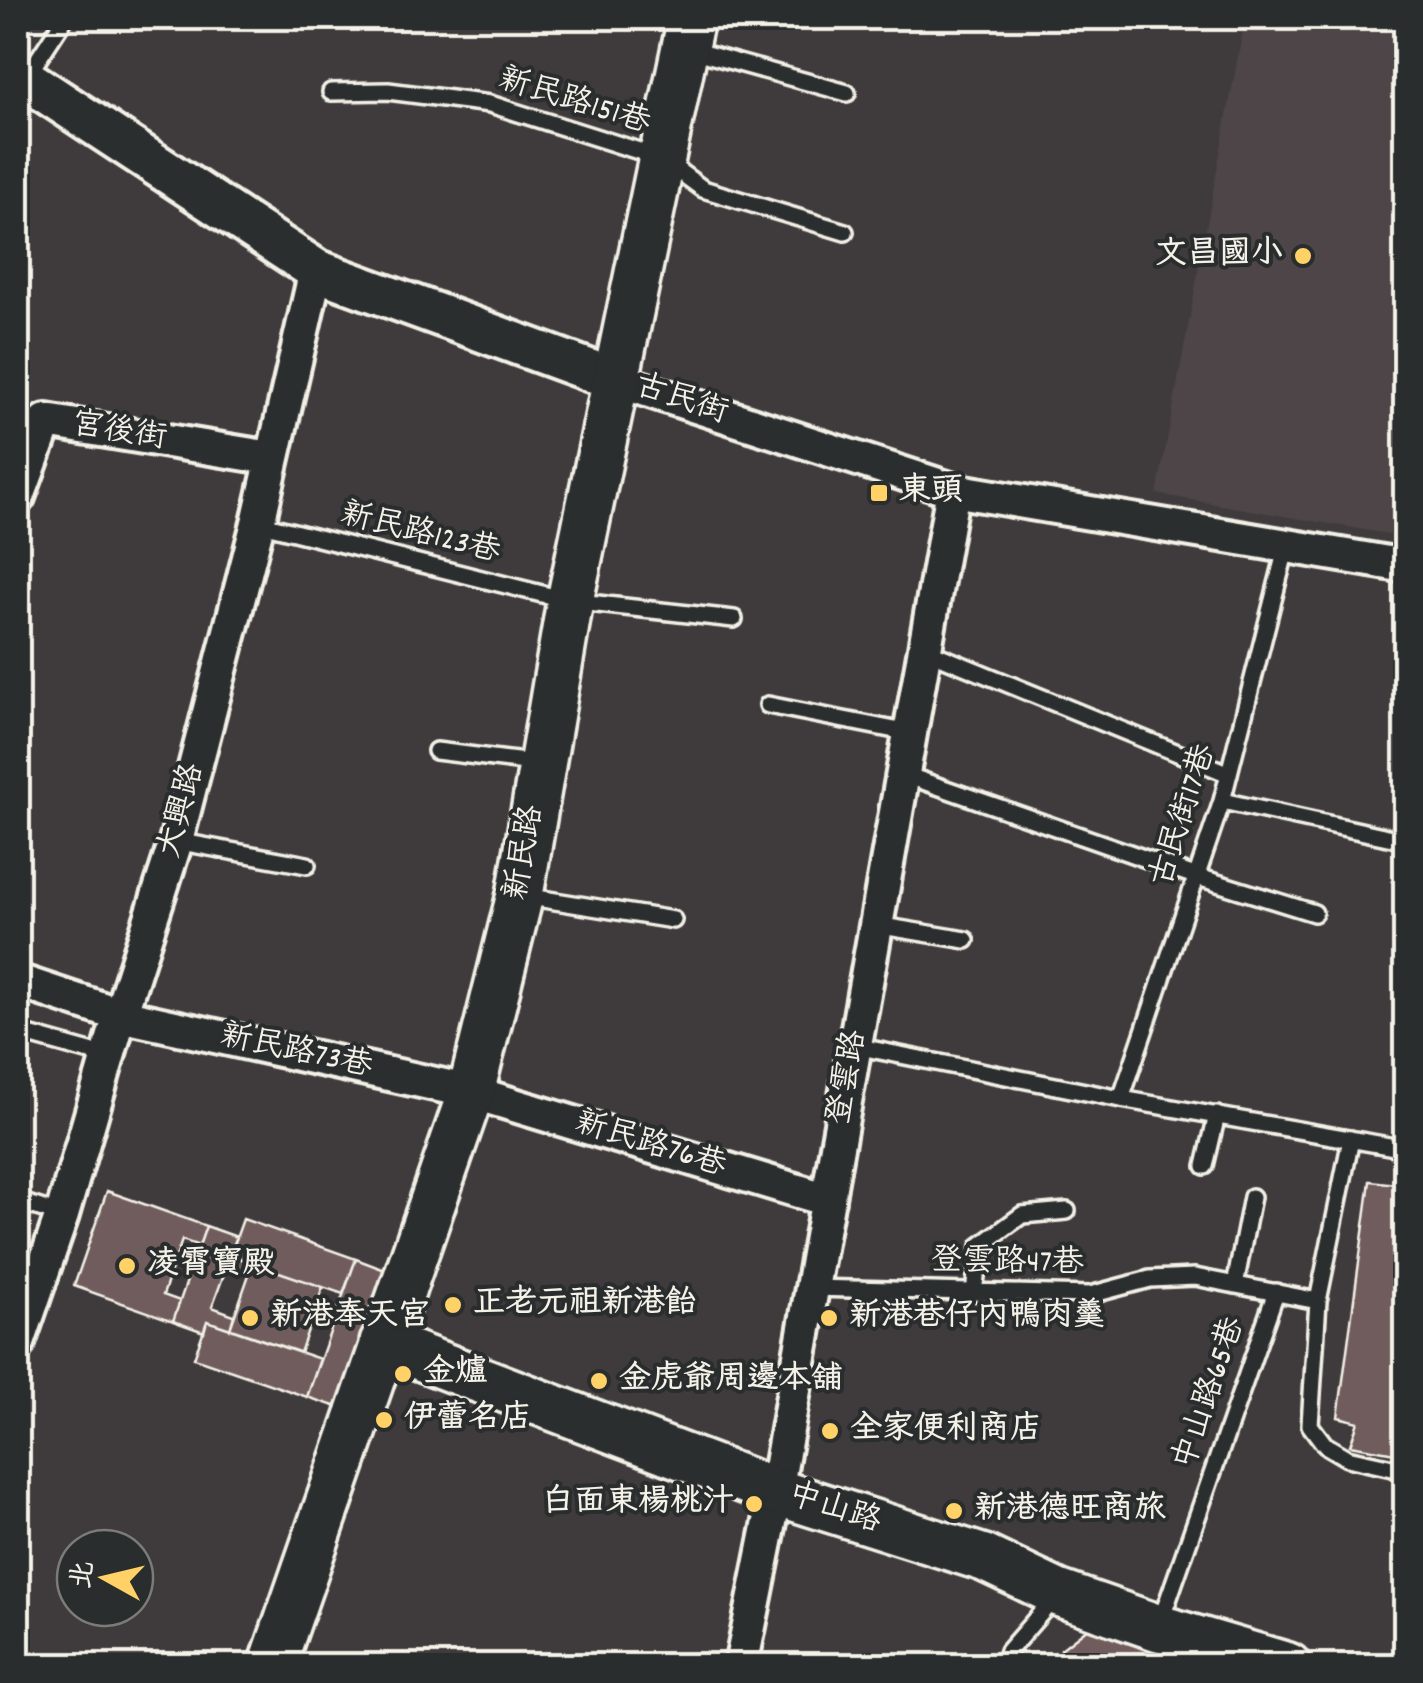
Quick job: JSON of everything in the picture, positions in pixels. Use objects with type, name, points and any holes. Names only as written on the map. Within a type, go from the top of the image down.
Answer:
[{"type":"main road","name":"新民路","points":[[272,1666],[471,1092],[520,895],[570,601],[688,33]]},
{"type":"main road","name":"中山路","points":[[383,1343],[776,1492],[984,1558],[1058,1592],[1159,1628],[1288,1666]]},
{"type":"street","name":"古民街","points":[[21,76],[316,270],[614,379],[953,490],[1406,566]]},
{"type":"street","name":"大興路","points":[[18,1342],[62,1215],[176,841],[258,523],[316,270]]},
{"type":"street","name":"宮後街","points":[[18,497],[46,422],[271,458]]},
{"type":"street","name":"登雲路","points":[[741,1666],[776,1492],[953,490]]},
{"type":"street","name":"新民路73巷","points":[[18,982],[120,1015],[471,1092]]},
{"type":"street","name":"新民路76巷","points":[[471,1092],[828,1200]]},
{"type":"lane","points":[[21,76],[65,18]]},
{"type":"lane","points":[[688,33],[847,93]]},
{"type":"lane","name":"新民路151巷","points":[[331,92],[388,92],[490,104],[661,158],[703,189],[846,232]]},
{"type":"lane","name":"新民路123巷","points":[[258,523],[570,601],[734,619]]},
{"type":"lane","name":"古民街17巷","points":[[1121,1099],[1222,801],[1287,545]]},
{"type":"lane","points":[[925,650],[1229,774]]},
{"type":"lane","points":[[768,705],[910,733]]},
{"type":"lane","points":[[436,751],[542,765]]},
{"type":"lane","points":[[903,774],[1195,876],[1314,913]]},
{"type":"lane","points":[[1222,801],[1406,841]]},
{"type":"lane","points":[[176,841],[306,864]]},
{"type":"lane","points":[[520,895],[673,920]]},
{"type":"lane","points":[[876,925],[966,940]]},
{"type":"lane","points":[[18,1032],[108,1057]]},
{"type":"lane","points":[[855,1046],[1121,1099],[1406,1149]]},
{"type":"lane","points":[[1205,1166],[1217,1115]]},
{"type":"lane","points":[[1351,1139],[1318,1301],[1310,1425],[1325,1446],[1347,1458],[1406,1471]]},
{"type":"lane","points":[[1235,1285],[1252,1198]]},
{"type":"lane","points":[[18,1202],[62,1215]]},
{"type":"lane","points":[[974,1292],[980,1246],[1022,1215],[1066,1211]]},
{"type":"lane","name":"登雲路47巷","points":[[812,1288],[1090,1295],[1150,1280],[1194,1277],[1318,1301]]},
{"type":"lane","name":"中山路65巷","points":[[1159,1628],[1276,1292]]},
{"type":"lane","points":[[1003,1666],[1008,1651],[1058,1592]]},
{"type":"shaded area","name":"文昌國小","points":[[1245,18],[1405,18],[1405,537],[1157,494]]},
{"type":"building","points":[[1370,1181],[1406,1185],[1406,1455],[1350,1445],[1358,1422],[1338,1417]]},
{"type":"building","name":"凌霄寶殿","points":[[107,1191],[206,1226],[199,1246],[182,1240],[163,1295],[180,1301],[173,1321],[74,1286]]},
{"type":"building","points":[[243,1219],[356,1259],[343,1294],[230,1255]]},
{"type":"building","points":[[206,1226],[237,1237],[230,1255],[253,1263],[249,1274],[227,1266],[212,1307],[234,1315],[230,1329],[207,1321],[204,1332],[173,1321]]},
{"type":"building","points":[[356,1259],[385,1270],[337,1407],[307,1397]]},
{"type":"building","points":[[253,1263],[323,1287],[300,1353],[230,1329]]},
{"type":"building","points":[[207,1321],[320,1359],[307,1397],[194,1358]]},
{"type":"building","points":[[1088,1628],[1194,1666],[1057,1666],[1061,1649]]},
{"type":"building","points":[[18,1650],[61,1666],[18,1666]]},
{"type":"place","name":"文昌國小","points":[[1303,256]]},
{"type":"place","name":"東頭","points":[[879,493]]},
{"type":"place","name":"凌霄寶殿","points":[[127,1266]]},
{"type":"place","name":"正老元祖新港飴","points":[[453,1305]]},
{"type":"place","name":"新港奉天宮","points":[[250,1318]]},
{"type":"place","name":"新港巷仔內鴨肉羹","points":[[829,1318]]},
{"type":"place","name":"金爐","points":[[403,1374]]},
{"type":"place","name":"金虎爺周邊本舖","points":[[599,1381]]},
{"type":"place","name":"伊蕾名店","points":[[384,1420]]},
{"type":"place","name":"全家便利商店","points":[[830,1431]]},
{"type":"place","name":"白面東楊桃汁","points":[[754,1504]]},
{"type":"place","name":"新港德旺商旅","points":[[954,1511]]}]
